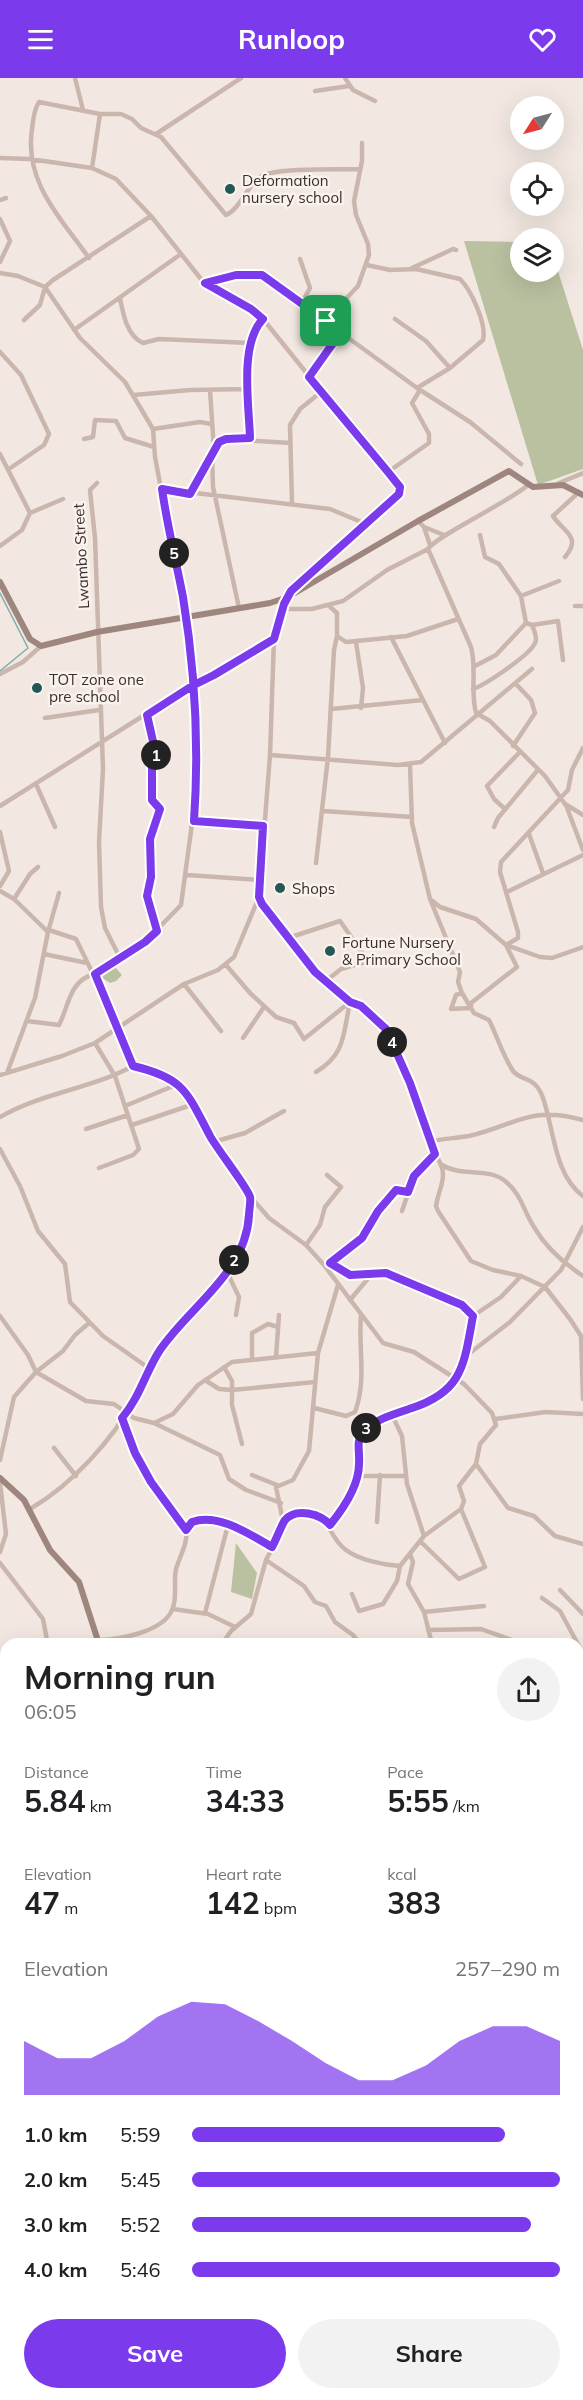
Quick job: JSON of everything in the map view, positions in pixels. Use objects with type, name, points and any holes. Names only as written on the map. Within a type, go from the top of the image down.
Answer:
[{"type":"street","points":[[75,78],[82,110]]},
{"type":"street","points":[[156,134],[241,78]]},
{"type":"street","points":[[345,78],[349,86],[375,100]]},
{"type":"street","points":[[315,91],[349,86]]},
{"type":"street","points":[[90,258],[44,194],[30,159],[32,125],[39,102],[100,114],[127,116],[145,130],[156,134],[226,215],[232,211],[251,185],[269,173],[359,169]]},
{"type":"street","points":[[92,168],[100,114]]},
{"type":"street","points":[[326,321],[358,286],[367,265],[369,247],[356,215],[354,201],[362,143]]},
{"type":"street","points":[[0,158],[30,159],[92,168],[116,179],[151,216],[205,283],[251,309],[263,319],[400,487],[399,494],[302,580],[288,597],[282,609],[274,639],[270,755],[259,897],[236,955],[226,965],[184,984],[95,1043],[0,1075]]},
{"type":"street","points":[[24,320],[40,305],[45,287],[58,276],[90,258],[151,216]]},
{"type":"street","points":[[0,219],[10,241],[0,262]]},
{"type":"street","points":[[409,269],[456,250]]},
{"type":"street","points":[[74,330],[181,254]]},
{"type":"street","points":[[300,259],[310,288],[301,304]]},
{"type":"street","points":[[367,265],[390,270],[409,269],[460,279],[475,300],[484,338],[450,368],[419,389],[412,403],[429,434],[429,443],[388,472]]},
{"type":"street","points":[[0,273],[18,276],[45,287],[74,330],[113,368],[134,395],[153,429],[154,447],[185,616],[192,686],[196,794],[187,875],[179,909],[157,931],[120,958],[83,979],[72,990],[58,1026],[27,1021]]},
{"type":"street","points":[[205,283],[236,275],[260,274],[419,389],[470,422],[522,464]]},
{"type":"street","points":[[120,298],[122,312],[133,336],[143,343],[159,339],[250,344]]},
{"type":"street","points":[[250,438],[250,344],[252,334],[263,319]]},
{"type":"street","points":[[395,319],[426,341],[450,368]]},
{"type":"street","points":[[309,377],[341,332]]},
{"type":"street","points":[[0,352],[21,375],[49,434],[44,445],[9,469]]},
{"type":"street","points":[[134,395],[249,389]]},
{"type":"street","points":[[210,390],[213,487],[217,497],[239,608]]},
{"type":"street","points":[[292,503],[291,419],[321,392]]},
{"type":"street","points":[[84,439],[93,437],[95,420],[116,421],[125,438],[154,447]]},
{"type":"street","points":[[153,429],[200,422],[211,424]]},
{"type":"street","points":[[190,494],[213,452],[223,440],[250,438],[269,443],[290,443]]},
{"type":"street","points":[[0,454],[30,513]]},
{"type":"street","points":[[0,674],[23,662],[40,646],[97,632],[239,608],[288,597],[509,471],[528,485],[538,489],[557,485],[583,473]]},
{"type":"street","name":"Lwambo Street","points":[[96,483],[90,490],[95,538],[100,744],[103,769],[99,842],[100,907],[105,928],[120,958]]},
{"type":"street","points":[[282,609],[312,609],[343,601],[387,570],[429,547],[444,535],[491,510],[528,485]]},
{"type":"street","points":[[557,485],[581,494]]},
{"type":"street","points":[[162,489],[330,509],[366,524]]},
{"type":"street","points":[[565,557],[574,545],[573,536],[553,516],[581,494]]},
{"type":"street","points":[[0,546],[22,530],[30,513],[63,499]]},
{"type":"street","points":[[418,521],[444,535]]},
{"type":"street","points":[[424,526],[429,547],[471,647],[475,666],[473,689],[478,716]]},
{"type":"street","points":[[480,535],[485,557],[499,564],[521,596],[526,623]]},
{"type":"street","points":[[521,596],[559,581]]},
{"type":"street","points":[[0,582],[30,639],[40,646]]},
{"type":"street","points":[[316,863],[328,757],[334,650],[337,636],[337,613],[328,605]]},
{"type":"street","points":[[575,606],[583,606]]},
{"type":"street","points":[[337,636],[346,642],[356,642],[407,636],[458,619]]},
{"type":"street","points":[[526,623],[532,625],[558,621],[563,660]]},
{"type":"street","points":[[475,666],[496,656],[526,623]]},
{"type":"street","points":[[473,689],[495,677],[532,648],[536,638],[532,625]]},
{"type":"street","points":[[391,637],[445,743]]},
{"type":"street","points":[[1,803],[36,784],[192,686],[274,639]]},
{"type":"street","points":[[356,642],[363,688],[361,708]]},
{"type":"street","points":[[270,755],[328,757],[410,765],[421,762],[532,669]]},
{"type":"street","points":[[513,746],[535,713],[531,700],[516,684]]},
{"type":"street","points":[[332,709],[361,708],[423,700]]},
{"type":"street","points":[[45,718],[99,710]]},
{"type":"street","points":[[147,715],[157,759],[152,768],[152,800],[160,809],[150,839],[151,877],[147,896],[157,931]]},
{"type":"street","points":[[478,716],[487,718],[560,796],[566,804],[583,852],[507,892]]},
{"type":"street","points":[[506,945],[518,936],[499,867],[504,857],[529,834],[560,796],[568,790],[575,765],[583,748]]},
{"type":"street","points":[[505,809],[487,786],[519,753]]},
{"type":"street","points":[[575,765],[583,764]]},
{"type":"street","points":[[410,765],[412,817],[430,898],[457,962],[461,975],[458,982],[462,993],[478,1016],[489,1020],[513,1070],[530,1079],[537,1087],[556,1151],[570,1183],[583,1196]]},
{"type":"street","points":[[494,827],[505,809],[537,771]]},
{"type":"street","points":[[36,784],[55,827]]},
{"type":"street","points":[[566,804],[583,815]]},
{"type":"street","points":[[323,811],[412,817]]},
{"type":"street","points":[[194,821],[263,826]]},
{"type":"street","points":[[0,832],[9,871],[0,886]]},
{"type":"street","points":[[529,834],[543,873]]},
{"type":"street","points":[[0,859],[5,855]]},
{"type":"street","points":[[14,899],[30,874],[38,867]]},
{"type":"street","points":[[187,875],[260,880]]},
{"type":"street","points":[[0,891],[14,899],[49,931],[76,939],[118,1027],[133,1066]]},
{"type":"street","points":[[7,1073],[35,998],[59,893]]},
{"type":"street","points":[[259,897],[309,965],[350,1002],[361,1006],[386,1029],[402,1064],[435,1154],[442,1165],[444,1177],[436,1206],[471,1261],[484,1268],[521,1276],[545,1287],[581,1336],[583,1399]]},
{"type":"street","points":[[430,898],[440,906],[476,919],[506,945],[545,958],[583,947]]},
{"type":"street","points":[[288,938],[340,921],[368,961],[341,969],[326,981]]},
{"type":"street","points":[[471,1008],[471,1003],[517,967],[506,945]]},
{"type":"street","points":[[44,954],[87,963]]},
{"type":"street","points":[[226,965],[264,1007],[277,1017],[292,1021],[304,1039],[350,1002]]},
{"type":"street","points":[[184,984],[221,1031]]},
{"type":"street","points":[[462,993],[456,995],[451,1009],[471,1008]]},
{"type":"street","points":[[316,1072],[335,1058],[340,1047],[350,1002]]},
{"type":"street","points":[[243,1038],[264,1007]]},
{"type":"street","points":[[95,1043],[115,1076],[138,1137],[138,1152],[99,1167]]},
{"type":"street","points":[[0,1117],[42,1098],[115,1076],[133,1066],[161,1073],[177,1084],[194,1104],[213,1142],[250,1196],[269,1218],[306,1245],[386,1345],[414,1352],[458,1379],[483,1402],[496,1419]]},
{"type":"street","points":[[125,1106],[177,1084]]},
{"type":"street","points":[[132,1125],[194,1104]]},
{"type":"street","points":[[213,1142],[245,1133],[284,1111]]},
{"type":"street","points":[[431,1140],[469,1136],[533,1114],[563,1114],[583,1120]]},
{"type":"street","points":[[86,1129],[128,1115]]},
{"type":"street","points":[[0,1149],[20,1185],[38,1231],[65,1264],[70,1302],[103,1336],[150,1369]]},
{"type":"street","points":[[402,1211],[414,1176],[435,1154]]},
{"type":"street","points":[[442,1165],[463,1173],[492,1175],[504,1180],[523,1200],[535,1230],[566,1264],[583,1276]]},
{"type":"street","points":[[306,1245],[320,1225],[325,1207],[341,1187],[327,1175]]},
{"type":"street","points":[[324,1265],[330,1263],[362,1238],[378,1211],[396,1190],[408,1192]]},
{"type":"street","points":[[30,1509],[56,1493],[76,1476],[124,1416],[150,1369],[177,1329],[208,1297],[227,1272],[247,1234],[250,1196]]},
{"type":"street","points":[[466,1356],[510,1322],[566,1264],[583,1227]]},
{"type":"street","points":[[330,1263],[350,1275],[386,1273],[462,1305],[473,1316]]},
{"type":"street","points":[[227,1272],[239,1297],[236,1315]]},
{"type":"street","points":[[350,1300],[371,1275]]},
{"type":"street","points":[[330,1525],[344,1506],[356,1476],[360,1433],[371,1424],[423,1404],[458,1379],[466,1356],[473,1316],[501,1297],[521,1276]]},
{"type":"street","points":[[252,1475],[277,1485],[293,1480],[307,1457],[318,1353],[338,1285]]},
{"type":"street","points":[[314,1407],[346,1416],[355,1412],[363,1372],[360,1345],[361,1314]]},
{"type":"street","points":[[276,1357],[279,1315]]},
{"type":"street","points":[[0,1316],[28,1355],[36,1372],[86,1401],[114,1404],[124,1416],[135,1453],[151,1482],[186,1530]]},
{"type":"street","points":[[0,1460],[12,1401],[36,1372],[63,1352],[75,1335],[89,1323]]},
{"type":"street","points":[[252,1358],[252,1333],[268,1324],[278,1327]]},
{"type":"street","points":[[154,1423],[173,1414],[204,1380],[238,1360],[318,1353]]},
{"type":"street","points":[[224,1367],[231,1377],[232,1405],[242,1444]]},
{"type":"street","points":[[204,1380],[219,1389],[232,1390],[315,1382]]},
{"type":"street","points":[[496,1419],[546,1412],[583,1414]]},
{"type":"street","points":[[392,1415],[402,1436],[412,1505],[424,1536]]},
{"type":"street","points":[[124,1416],[154,1423],[220,1455],[229,1479],[256,1494],[281,1503]]},
{"type":"street","points":[[352,1594],[359,1611],[383,1604],[397,1581],[400,1566],[424,1536],[461,1509],[464,1502],[459,1484],[476,1464],[480,1444],[492,1431],[496,1419]]},
{"type":"street","points":[[54,1449],[76,1476]]},
{"type":"street","points":[[476,1464],[508,1508],[534,1516],[555,1536],[583,1544]]},
{"type":"street","points":[[377,1522],[380,1475]]},
{"type":"street","points":[[356,1476],[406,1476]]},
{"type":"street","points":[[0,1481],[30,1509],[50,1550],[79,1582],[97,1638]]},
{"type":"street","points":[[0,1481],[2,1543],[0,1552]]},
{"type":"street","points":[[227,1638],[235,1627],[251,1614],[266,1560],[285,1521],[277,1485]]},
{"type":"street","points":[[420,1541],[459,1579],[485,1567],[461,1509]]},
{"type":"street","points":[[285,1521],[307,1512],[316,1515],[330,1525],[339,1543],[353,1554],[400,1566]]},
{"type":"street","points":[[116,1638],[150,1629],[163,1621],[173,1609],[176,1573],[186,1530],[195,1520],[205,1519],[233,1525],[272,1547]]},
{"type":"street","points":[[205,1613],[228,1525]]},
{"type":"street","points":[[410,1554],[413,1562],[408,1584],[424,1612],[430,1638]]},
{"type":"street","points":[[266,1560],[304,1586],[315,1602],[324,1604],[335,1622],[356,1638]]},
{"type":"street","points":[[0,1563],[43,1619],[48,1638]]},
{"type":"street","points":[[560,1590],[583,1614]]},
{"type":"street","points":[[542,1598],[560,1611],[575,1638]]},
{"type":"street","points":[[424,1612],[484,1606]]},
{"type":"street","points":[[173,1609],[205,1613],[235,1627]]},
{"type":"street","points":[[428,1630],[481,1629],[502,1638]]},
{"type":"green space","points":[[464,241],[510,242],[510,282],[561,282],[583,350],[583,469],[538,485]]},
{"type":"green space","points":[[115,967],[122,975],[116,981],[110,983],[99,976]]},
{"type":"green space","points":[[236,1543],[257,1573],[252,1599],[231,1592]]},
{"type":"waterway","points":[[0,593],[28,648],[0,671]]},
{"type":"place","name":"Deformation nursery school","points":[[230,189]]},
{"type":"place","name":"TOT zone one pre school","points":[[37,688]]},
{"type":"place","name":"Shops","points":[[280,888]]},
{"type":"place","name":"Fortune Nursery & Primary School","points":[[330,951]]},
{"type":"route","points":[[326,321],[262,275],[236,275],[205,283],[251,309],[263,319],[252,334],[248,353],[250,438],[226,439],[219,442],[196,478],[190,494],[162,489],[183,597],[188,651],[192,686],[194,704],[196,794],[194,821],[263,826],[259,897],[262,904],[315,972],[350,1002],[361,1006],[386,1029],[431,1140],[435,1154],[414,1176],[408,1192],[402,1189],[396,1190],[378,1211],[362,1238],[330,1263],[350,1275],[386,1273],[462,1305],[471,1311],[473,1316],[466,1356],[458,1379],[423,1404],[388,1416],[362,1431],[358,1444],[358,1471],[344,1506],[335,1519],[330,1525],[327,1521],[307,1512],[290,1518],[285,1521],[272,1547],[233,1525],[205,1519],[195,1520],[188,1525],[186,1530],[151,1482],[135,1453],[122,1418],[135,1400],[157,1355],[186,1317],[213,1292],[231,1264],[248,1231],[250,1196],[213,1142],[191,1099],[173,1080],[161,1073],[133,1066],[109,1003],[95,974],[145,942],[157,931],[147,896],[151,877],[150,839],[160,809],[153,804],[151,793],[152,768],[157,759],[147,715],[192,686],[259,650],[274,639],[284,604],[291,591],[385,509],[399,494],[400,487],[309,377],[341,332],[326,321]]}]
